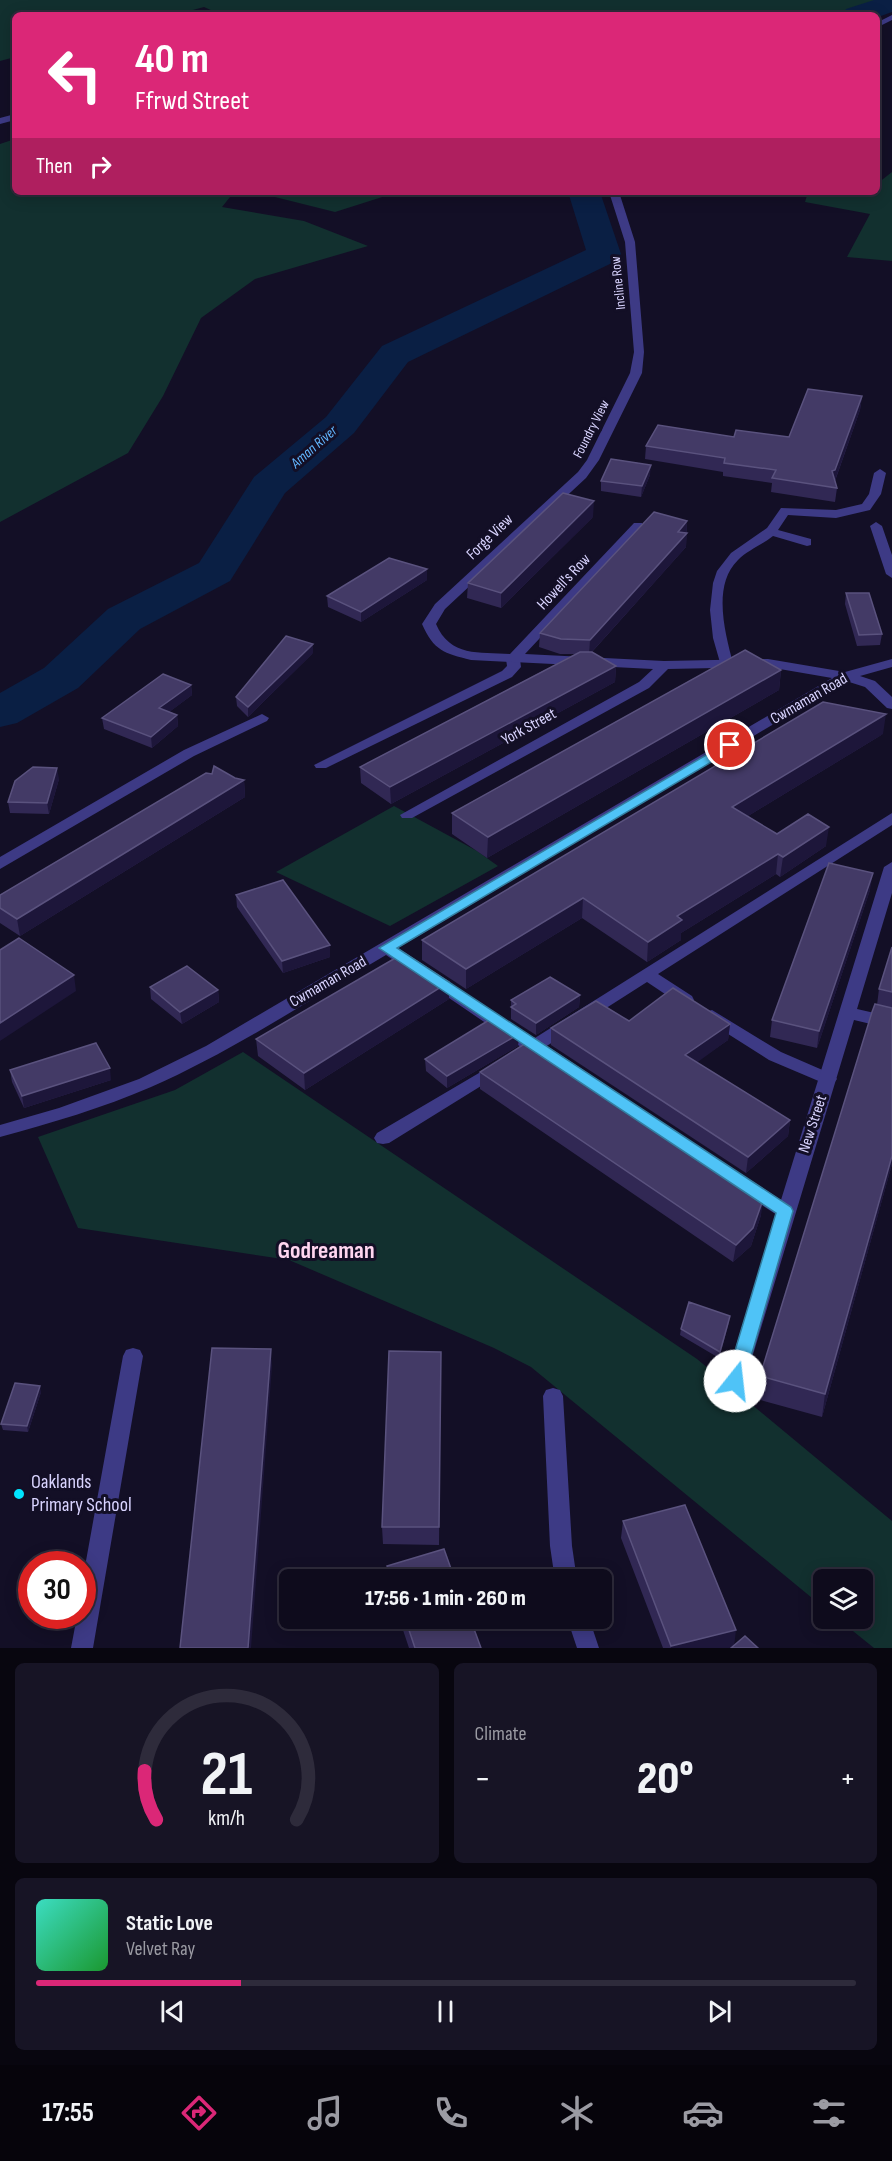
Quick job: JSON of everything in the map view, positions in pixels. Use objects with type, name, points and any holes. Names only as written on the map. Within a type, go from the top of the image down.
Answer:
[{"type":"street","name":"Incline Row","points":[[616,195],[630,243],[639,352],[636,373]]},
{"type":"street","name":"Foundry View","points":[[564,492],[582,475],[593,460],[636,373]]},
{"type":"street","points":[[726,663],[722,647],[718,583],[733,558],[771,532],[785,511],[836,514],[866,507],[875,494],[880,473]]},
{"type":"street","name":"Forge View","points":[[513,659],[471,656],[449,650],[436,640],[429,624],[441,607],[564,492]]},
{"type":"street","name":"Howell's Row","points":[[321,765],[507,674],[513,667],[513,659],[638,526]]},
{"type":"street","points":[[876,526],[892,574]]},
{"type":"street","points":[[771,532],[807,542]]},
{"type":"street","points":[[513,659],[664,664],[768,663],[845,676],[870,684],[892,705]]},
{"type":"street","name":"Cwmaman Road","points":[[0,1131],[64,1113],[145,1083],[212,1050],[845,676],[892,663]]},
{"type":"street","name":"York Street","points":[[407,815],[644,685],[664,664]]},
{"type":"street","points":[[0,864],[189,753],[262,718]]},
{"type":"street","points":[[383,1138],[533,1047],[892,818]]},
{"type":"street","name":"New Street","points":[[735,1381],[785,1211],[849,1013],[892,867]]},
{"type":"street","points":[[387,948],[562,1066]]},
{"type":"street","points":[[646,974],[775,1056],[828,1079]]},
{"type":"street","points":[[849,1013],[892,1023]]},
{"type":"street","points":[[707,1161],[785,1211]]},
{"type":"street","points":[[82,1648],[133,1356]]},
{"type":"street","points":[[553,1396],[561,1546],[564,1569]]},
{"type":"street","points":[[582,1629],[588,1648]]},
{"type":"green space","points":[[0,0],[892,0],[892,3],[865,12],[215,12],[204,7],[185,12],[12,12],[12,58],[0,61]]},
{"type":"green space","points":[[12,140],[12,195],[232,195],[222,207],[304,221],[368,246],[255,279],[201,318],[163,396],[128,453],[0,522],[0,144]]},
{"type":"green space","points":[[892,172],[892,261],[847,257],[870,214],[805,202],[807,195],[880,195],[880,181]]},
{"type":"green space","points":[[267,195],[389,195],[335,212]]},
{"type":"green space","points":[[394,806],[477,851],[498,866],[390,926],[276,872]]},
{"type":"green space","points":[[243,1052],[697,1359],[892,1521],[892,1648],[874,1648],[850,1629],[873,1629],[873,1569],[813,1569],[813,1599],[531,1367],[494,1348],[289,1260],[78,1228],[38,1137],[175,1090]]},
{"type":"building","points":[[808,389],[862,396],[835,470],[832,471],[837,488],[772,478],[776,470],[724,463],[725,458],[646,446],[658,425],[734,437],[736,430],[789,437]]},
{"type":"building","points":[[611,459],[651,465],[642,486],[601,481]]},
{"type":"building","points":[[563,493],[594,501],[501,593],[468,583]]},
{"type":"building","points":[[654,512],[687,521],[678,532],[687,533],[590,640],[561,639],[540,633]]},
{"type":"building","points":[[389,558],[427,569],[361,612],[327,596]]},
{"type":"building","points":[[846,593],[869,593],[882,634],[859,635]]},
{"type":"building","points":[[286,636],[313,644],[248,707],[236,697]]},
{"type":"building","points":[[745,650],[781,670],[488,837],[452,813]]},
{"type":"building","points":[[580,652],[592,652],[616,666],[390,787],[360,767]]},
{"type":"building","points":[[163,674],[191,685],[159,708],[177,715],[151,737],[102,718]]},
{"type":"building","points":[[823,702],[886,714],[732,807],[777,834],[808,814],[829,827],[783,857],[778,854],[677,916],[682,920],[648,942],[583,898],[466,969],[422,940]]},
{"type":"building","points":[[214,766],[235,778],[244,780],[17,919],[0,908],[0,895],[206,773],[212,774]]},
{"type":"building","points":[[33,767],[57,768],[47,803],[8,802],[15,781]]},
{"type":"building","points":[[829,863],[873,873],[819,1031],[772,1020]]},
{"type":"building","points":[[283,880],[330,945],[282,961],[236,895]]},
{"type":"building","points":[[19,938],[74,975],[0,1023],[0,950]]},
{"type":"building","points":[[892,947],[892,992],[879,989]]},
{"type":"building","points":[[404,953],[449,982],[304,1073],[256,1039]]},
{"type":"building","points":[[187,966],[218,990],[180,1012],[150,987]]},
{"type":"building","points":[[550,977],[580,995],[536,1023],[511,1007],[516,1004],[511,1000]]},
{"type":"building","points":[[673,988],[730,1024],[685,1055],[790,1120],[748,1157],[551,1028],[596,1001],[629,1021]]},
{"type":"building","points":[[875,1004],[892,1008],[892,1156],[825,1394],[760,1376]]},
{"type":"building","points":[[494,1017],[519,1034],[447,1076],[425,1059]]},
{"type":"building","points":[[534,1038],[733,1170],[728,1174],[764,1197],[753,1228],[736,1245],[480,1072]]},
{"type":"building","points":[[96,1043],[110,1068],[22,1096],[10,1070]]},
{"type":"building","points":[[689,1302],[730,1316],[720,1352],[681,1329]]},
{"type":"building","points":[[212,1348],[271,1349],[248,1648],[180,1648]]},
{"type":"building","points":[[389,1351],[441,1352],[439,1527],[382,1527]]},
{"type":"building","points":[[15,1383],[40,1386],[27,1426],[1,1424]]},
{"type":"building","points":[[685,1505],[736,1630],[671,1646],[623,1521]]},
{"type":"building","points":[[444,1549],[451,1569],[388,1569],[387,1566]]},
{"type":"building","points":[[409,1629],[474,1629],[481,1648],[415,1648]]},
{"type":"building","points":[[745,1636],[758,1648],[731,1648]]},
{"type":"waterway","name":"Aman River","points":[[865,12],[892,3]]},
{"type":"waterway","name":"Aman River","points":[[0,713],[61,678],[124,619],[215,572],[269,486],[340,425],[395,354],[604,254],[585,195]]},
{"type":"place","name":"Oaklands Primary School","points":[[19,1494]]},
{"type":"district","name":"Godreaman","points":[[326,1250]]},
{"type":"route","points":[[730,745],[387,948],[533,1047],[785,1211],[735,1381]]}]
